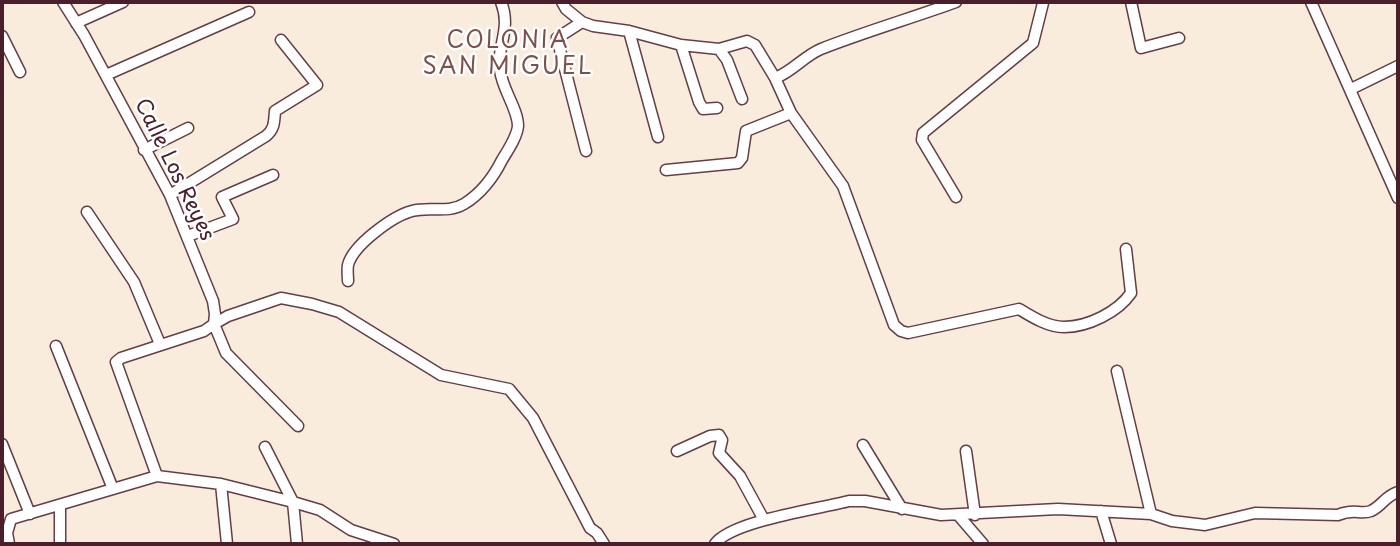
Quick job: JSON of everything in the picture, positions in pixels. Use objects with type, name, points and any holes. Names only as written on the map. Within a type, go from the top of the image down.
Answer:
[{"type":"street","name":"Calle Los Reyes","points":[[62,2],[106,75],[170,195],[212,301],[214,324],[226,354],[298,426]]},
{"type":"street","points":[[76,23],[123,2]]},
{"type":"street","points":[[348,281],[348,264],[359,247],[375,233],[412,211],[444,211],[463,205],[484,189],[498,168],[518,130],[518,119],[506,94],[499,68],[506,29],[501,2]]},
{"type":"street","points":[[562,2],[566,9],[582,22],[593,26],[629,31],[681,45],[719,49],[747,41],[755,45],[775,78],[791,113],[843,186],[894,325],[901,331],[908,333],[1019,309],[1041,321],[1063,327],[1089,322],[1123,304],[1131,293],[1126,249]]},
{"type":"street","points":[[775,78],[786,74],[799,62],[820,50],[956,2]]},
{"type":"street","points":[[956,197],[922,141],[923,133],[1033,43],[1044,2]]},
{"type":"street","points":[[1130,2],[1141,48],[1179,38]]},
{"type":"street","points":[[1311,2],[1398,198]]},
{"type":"street","points":[[106,75],[249,12]]},
{"type":"street","points":[[582,22],[557,38],[586,150]]},
{"type":"street","points":[[629,31],[658,137]]},
{"type":"street","points":[[2,36],[20,72]]},
{"type":"street","points":[[170,195],[266,136],[274,124],[275,111],[317,85],[281,40]]},
{"type":"street","points":[[681,45],[699,102],[703,109],[717,108]]},
{"type":"street","points":[[719,49],[727,60],[742,99]]},
{"type":"street","points":[[1351,89],[1398,66]]},
{"type":"street","points":[[666,170],[738,163],[742,158],[746,131],[791,113]]},
{"type":"street","points":[[144,150],[188,128]]},
{"type":"street","points":[[188,236],[233,219],[222,197],[273,176]]},
{"type":"street","points":[[87,212],[134,282],[160,344]]},
{"type":"street","points":[[157,476],[116,362],[160,344],[204,331],[229,316],[281,298],[339,312],[441,375],[509,389],[533,418],[590,527],[604,544]]},
{"type":"street","points":[[56,346],[113,489]]},
{"type":"street","points":[[1117,371],[1152,514]]},
{"type":"street","points":[[677,452],[710,436],[719,435],[722,440],[719,453],[740,476],[764,520]]},
{"type":"street","points":[[2,444],[30,514]]},
{"type":"street","points":[[863,445],[902,509]]},
{"type":"street","points":[[265,447],[293,502],[297,544]]},
{"type":"street","points":[[966,452],[975,515]]},
{"type":"street","points":[[9,544],[7,533],[11,519],[157,476],[221,484],[293,502],[320,510],[351,530],[394,544]]},
{"type":"street","points":[[221,484],[227,544]]},
{"type":"street","points":[[715,544],[737,528],[849,501],[865,501],[959,516],[1058,509],[1152,514],[1172,521],[1205,524],[1255,513],[1338,515],[1350,510],[1367,513],[1377,508],[1387,496],[1398,492]]},
{"type":"street","points":[[60,506],[61,544]]},
{"type":"street","points":[[1101,511],[1111,544]]},
{"type":"street","points":[[959,516],[983,544]]},
{"type":"district","name":"COLONIA SAN MIGUEL","points":[[508,55]]}]
